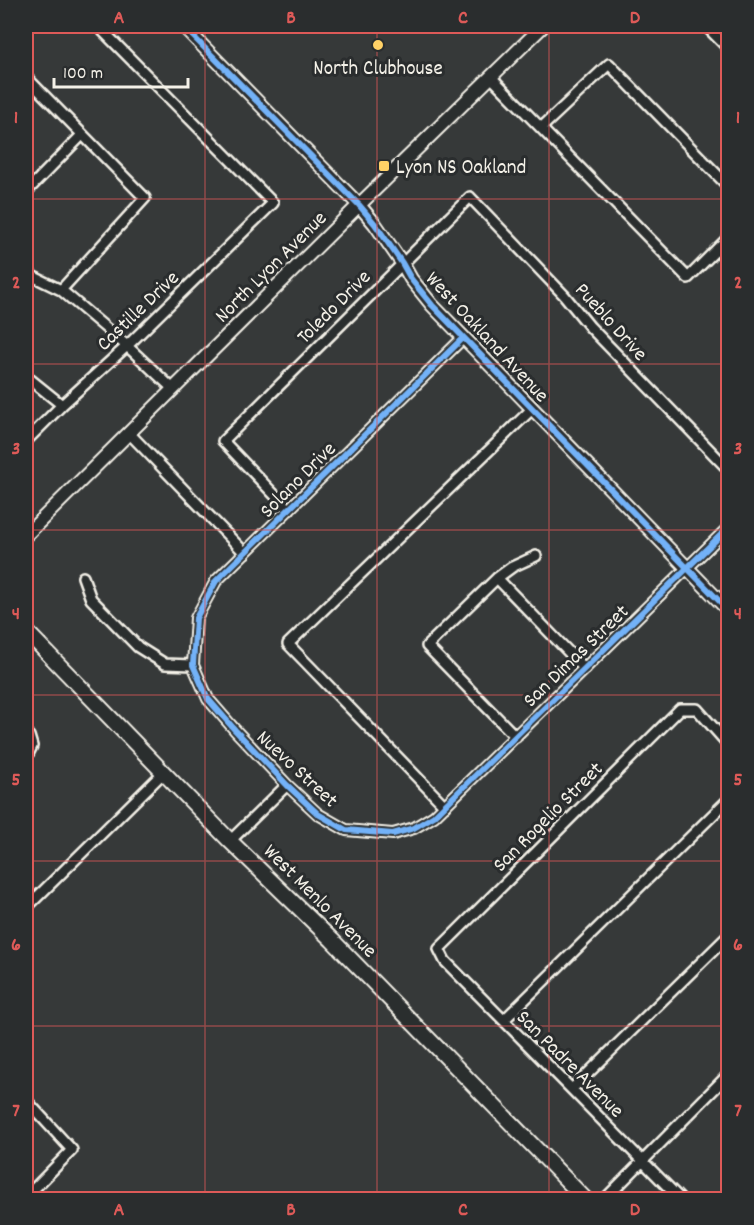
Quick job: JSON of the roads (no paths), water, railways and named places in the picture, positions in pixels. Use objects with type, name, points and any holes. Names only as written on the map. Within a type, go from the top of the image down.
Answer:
[{"type":"main road","name":"West Menlo Avenue","points":[[26,631],[230,841],[348,957],[586,1200]]},
{"type":"street","name":"Castille Drive","points":[[26,441],[273,203],[98,26]]},
{"type":"street","name":"West Oakland Avenue","points":[[183,26],[359,205],[432,305],[729,610]]},
{"type":"street","name":"North Lyon Avenue","points":[[26,535],[543,26]]},
{"type":"street","points":[[706,26],[729,48]]},
{"type":"street","points":[[541,128],[609,64],[729,186]]},
{"type":"street","points":[[26,77],[145,198],[61,290]]},
{"type":"street","points":[[491,77],[688,278],[729,238]]},
{"type":"street","points":[[26,192],[82,135]]},
{"type":"street","name":"Toledo Drive","points":[[289,510],[223,441],[470,197]]},
{"type":"street","name":"Pueblo Drive","points":[[470,197],[564,295],[590,327],[729,470]]},
{"type":"street","points":[[26,273],[61,290],[173,389]]},
{"type":"street","name":"Solano Drive","points":[[193,665],[196,618],[216,581],[464,338]]},
{"type":"street","points":[[26,376],[62,405]]},
{"type":"street","points":[[445,806],[288,644],[532,409]]},
{"type":"street","points":[[129,433],[245,553]]},
{"type":"street","name":"San Dimas Street","points":[[445,806],[729,528]]},
{"type":"street","points":[[516,737],[428,646],[497,578],[512,567],[536,556]]},
{"type":"street","points":[[83,577],[91,599],[138,646],[165,664],[193,665]]},
{"type":"street","points":[[497,578],[585,669]]},
{"type":"street","name":"Nuevo Street","points":[[193,665],[208,699],[235,730],[318,814],[345,830],[393,834],[414,828],[445,806]]},
{"type":"street","name":"San Rogelio Street","points":[[439,949],[680,709],[697,709],[729,744]]},
{"type":"street","points":[[26,758],[32,746],[27,735]]},
{"type":"street","points":[[26,908],[164,772]]},
{"type":"street","points":[[230,841],[287,785]]},
{"type":"street","points":[[504,1020],[729,800]]},
{"type":"street","points":[[572,1089],[729,936]]},
{"type":"street","name":"San Padre Avenue","points":[[439,949],[445,961],[681,1200]]},
{"type":"street","points":[[604,1200],[729,1075]]},
{"type":"street","points":[[26,1100],[72,1150],[26,1197]]},
{"type":"place","name":"North Clubhouse","points":[[378,45]]},
{"type":"place","name":"Lyon NS Oakland","points":[[384,166]]}]
